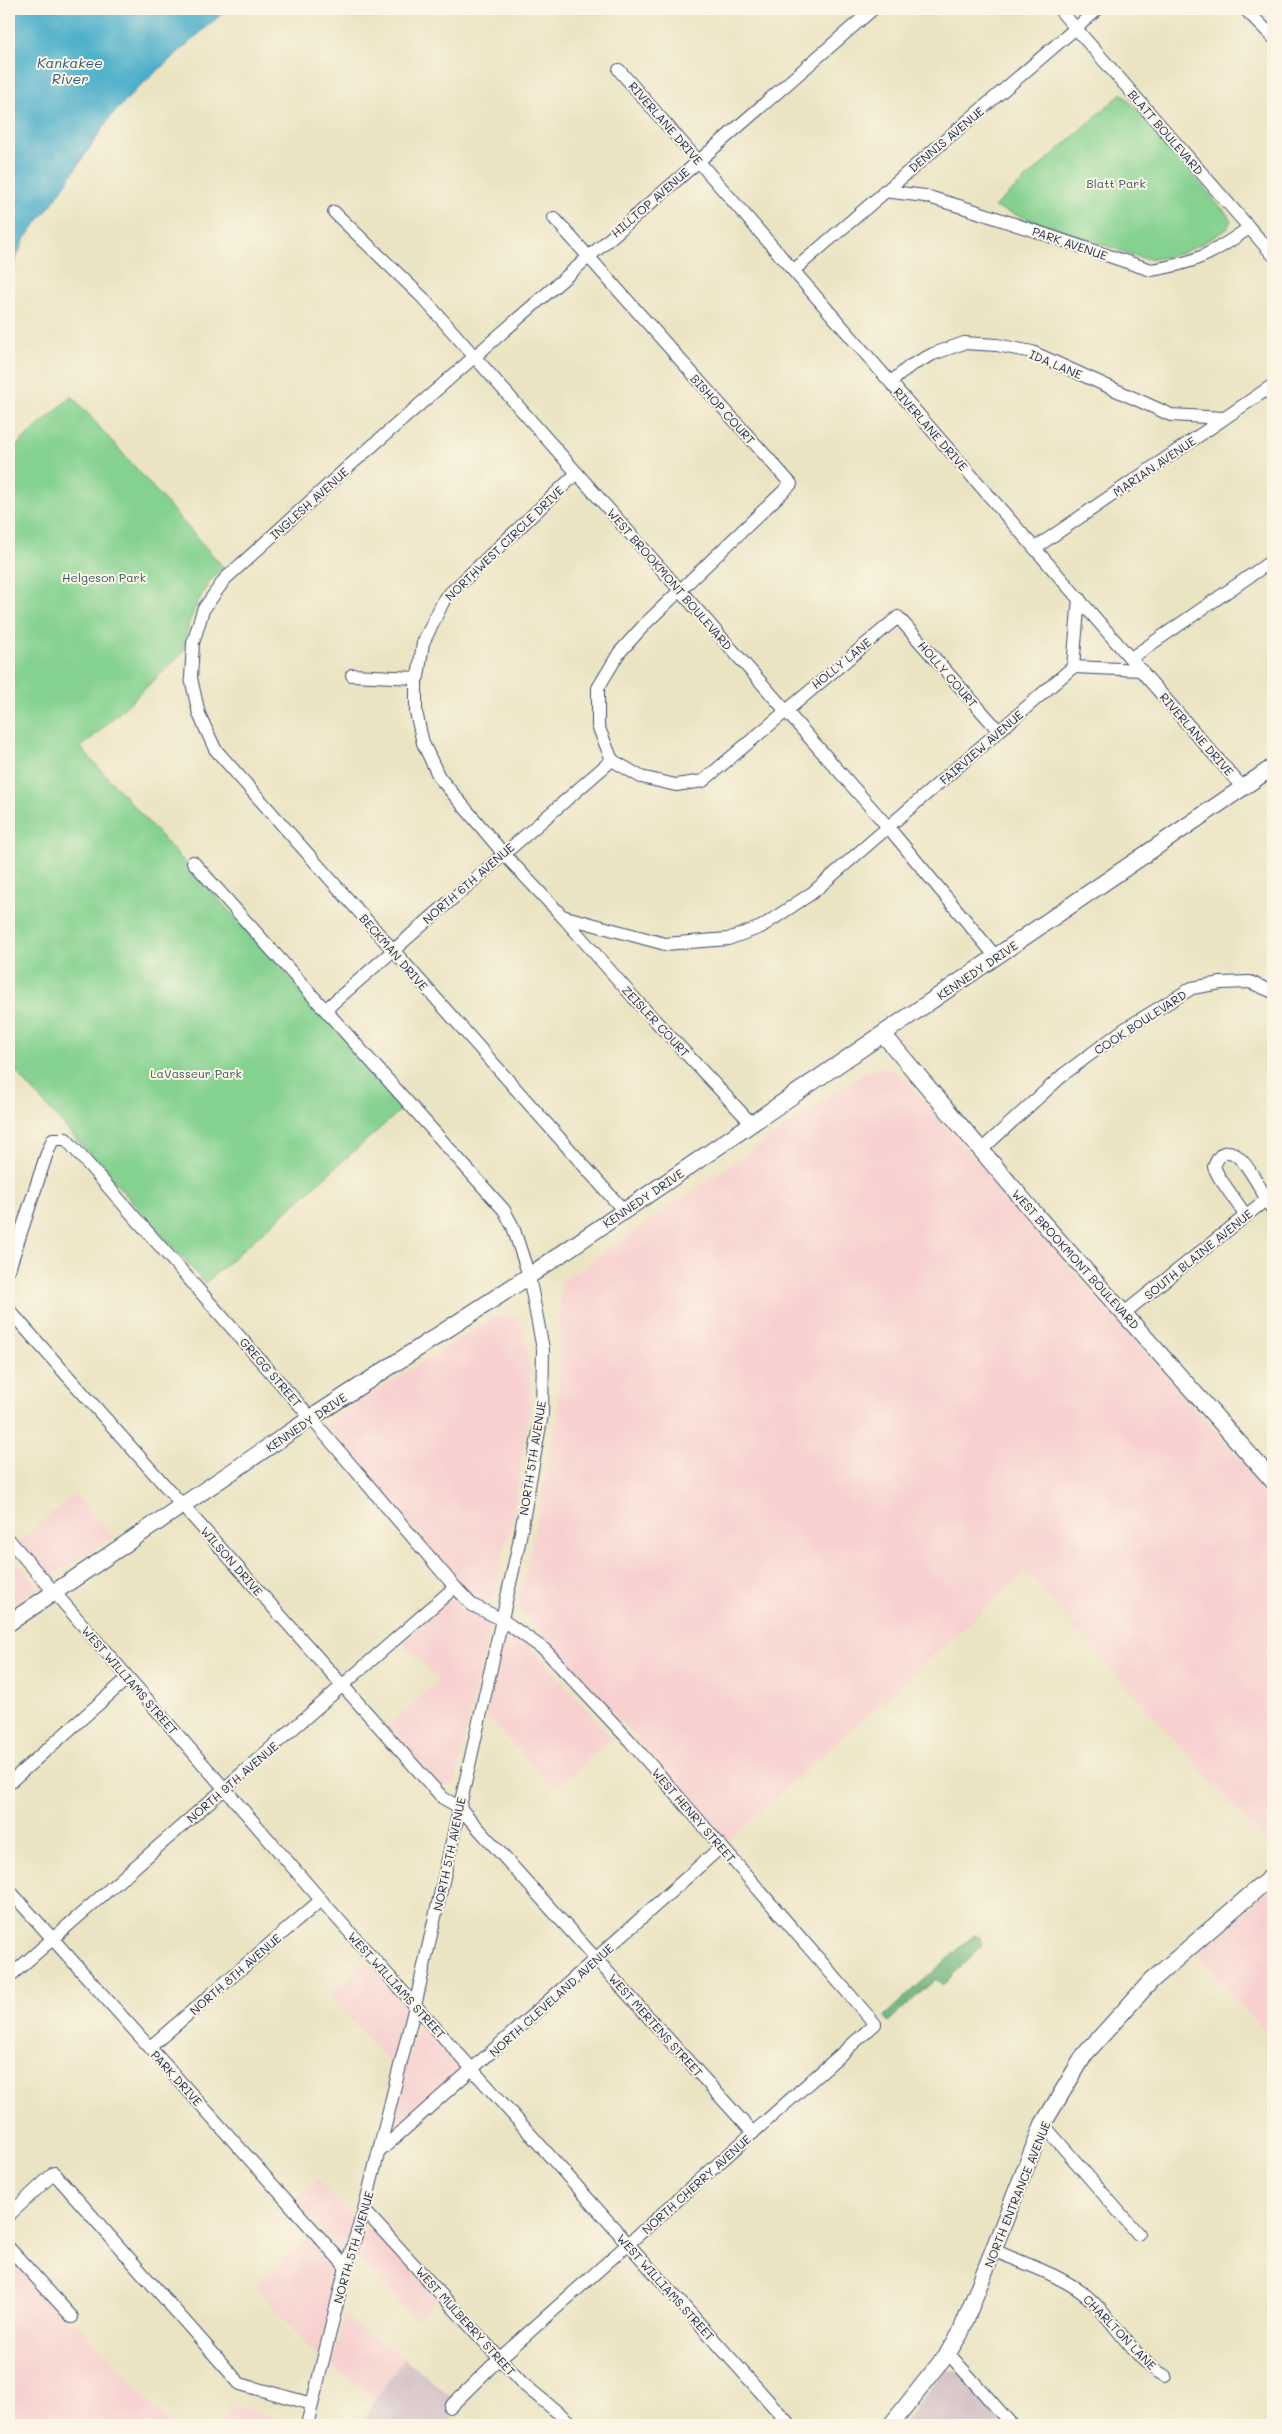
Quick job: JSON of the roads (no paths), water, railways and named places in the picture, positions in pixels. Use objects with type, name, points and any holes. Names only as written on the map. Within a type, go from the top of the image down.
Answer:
[{"type":"main road","name":"KENNEDY DRIVE","points":[[9,1623],[311,1418],[529,1276],[1273,768]]},
{"type":"main road","name":"WEST BROOKMONT BOULEVARD","points":[[883,1034],[980,1151],[1273,1481]]},
{"type":"main road","name":"NORTH ENTRANCE AVENUE","points":[[891,2425],[948,2353],[960,2334],[1044,2124],[1085,2054],[1151,1981],[1273,1876]]},
{"type":"street","name":"HILLTOP AVENUE","points":[[475,357],[587,257],[873,9]]},
{"type":"street","name":"BLATT BOULEVARD","points":[[1059,9],[1273,255]]},
{"type":"street","name":"DENNIS AVENUE","points":[[794,270],[1098,9]]},
{"type":"street","points":[[1245,9],[1273,37]]},
{"type":"street","name":"RIVERLANE DRIVE","points":[[619,70],[1243,788]]},
{"type":"street","name":"PARK AVENUE","points":[[884,192],[925,196],[1151,270],[1178,266],[1202,259],[1249,228]]},
{"type":"street","name":"WEST BROOKMONT BOULEVARD","points":[[334,212],[423,298],[888,827],[996,957]]},
{"type":"street","name":"BISHOP COURT","points":[[554,218],[791,484],[681,591]]},
{"type":"street","name":"IDA LANE","points":[[891,382],[910,366],[948,348],[964,343],[997,345],[1032,352],[1171,415],[1224,418]]},
{"type":"street","name":"INGLESH AVENUE","points":[[190,678],[193,643],[203,610],[225,579],[348,467],[475,357]]},
{"type":"street","name":"MARIAN AVENUE","points":[[1035,548],[1273,385]]},
{"type":"street","name":"NORTHWEST CIRCLE DRIVE","points":[[504,853],[438,777],[423,744],[416,712],[416,678],[418,677],[423,643],[445,598],[577,473]]},
{"type":"street","points":[[1131,658],[1273,560]]},
{"type":"street","points":[[612,760],[598,726],[598,688],[619,654],[646,623],[681,591]]},
{"type":"street","points":[[1079,598],[1073,668],[1142,670]]},
{"type":"street","name":"HOLLY LANE","points":[[612,760],[641,777],[676,786],[703,781],[784,710],[898,617]]},
{"type":"street","name":"HOLLY COURT","points":[[898,617],[999,731]]},
{"type":"street","name":"FAIRVIEW AVENUE","points":[[562,916],[664,944],[728,939],[761,927],[812,893],[1073,668]]},
{"type":"street","points":[[352,675],[416,678]]},
{"type":"street","name":"BECKMAN DRIVE","points":[[190,678],[199,714],[215,749],[624,1211]]},
{"type":"street","name":"NORTH 6TH AVENUE","points":[[326,1009],[612,760]]},
{"type":"street","name":"ZEISLER COURT","points":[[504,853],[634,998],[752,1124]]},
{"type":"street","name":"NORTH 5TH AVENUE","points":[[192,862],[326,1009],[504,1210],[513,1227],[529,1276],[543,1349],[542,1414],[518,1548],[415,2006],[380,2152],[346,2267],[307,2425]]},
{"type":"street","name":"COOK BOULEVARD","points":[[980,1151],[1064,1074],[1123,1030],[1192,988],[1221,983],[1250,982],[1273,992]]},
{"type":"street","name":"GREGG STREET","points":[[9,1269],[46,1156],[54,1139],[66,1139],[311,1418],[455,1588],[472,1605],[501,1619]]},
{"type":"street","points":[[1246,1216],[1219,1177],[1214,1166],[1224,1153],[1230,1151],[1237,1154],[1245,1162],[1270,1197],[1273,1211]]},
{"type":"street","name":"SOUTH BLAINE AVENUE","points":[[1124,1313],[1270,1197]]},
{"type":"street","name":"WILSON DRIVE","points":[[9,1310],[443,1798],[459,1807]]},
{"type":"street","name":"WEST WILLIAMS STREET","points":[[9,1540],[321,1900],[474,2069],[628,2246],[790,2425]]},
{"type":"street","name":"NORTH 9TH AVENUE","points":[[9,1977],[455,1588]]},
{"type":"street","name":"WEST HENRY STREET","points":[[501,1619],[545,1650],[630,1740],[875,2024]]},
{"type":"street","points":[[9,1783],[128,1678]]},
{"type":"street","name":"WEST MERTENS STREET","points":[[459,1807],[753,2133]]},
{"type":"street","name":"NORTH CLEVELAND AVENUE","points":[[380,2152],[721,1847]]},
{"type":"street","name":"PARK DRIVE","points":[[9,1890],[346,2267]]},
{"type":"street","name":"NORTH 8TH AVENUE","points":[[150,2047],[321,1900]]},
{"type":"street","name":"NORTH CHERRY AVENUE","points":[[450,2407],[500,2358],[875,2024]]},
{"type":"street","points":[[1044,2124],[1138,2234]]},
{"type":"street","points":[[9,2215],[54,2173],[240,2384],[312,2404]]},
{"type":"street","name":"WEST MULBERRY STREET","points":[[364,2210],[522,2383],[573,2425]]},
{"type":"street","points":[[9,2248],[72,2318]]},
{"type":"street","name":"CHARLTON LANE","points":[[993,2250],[1066,2283],[1090,2298],[1151,2368],[1165,2376]]},
{"type":"street","points":[[948,2353],[1012,2425]]},
{"type":"water","name":"Kankakee River","points":[[9,9],[227,9],[138,88],[111,116],[52,204],[25,238],[9,275]]},
{"type":"park label","name":"Blatt Park","points":[[1116,183]]},
{"type":"park label","name":"Helgeson Park","points":[[104,577]]},
{"type":"park label","name":"LaVasseur Park","points":[[196,1073]]}]
